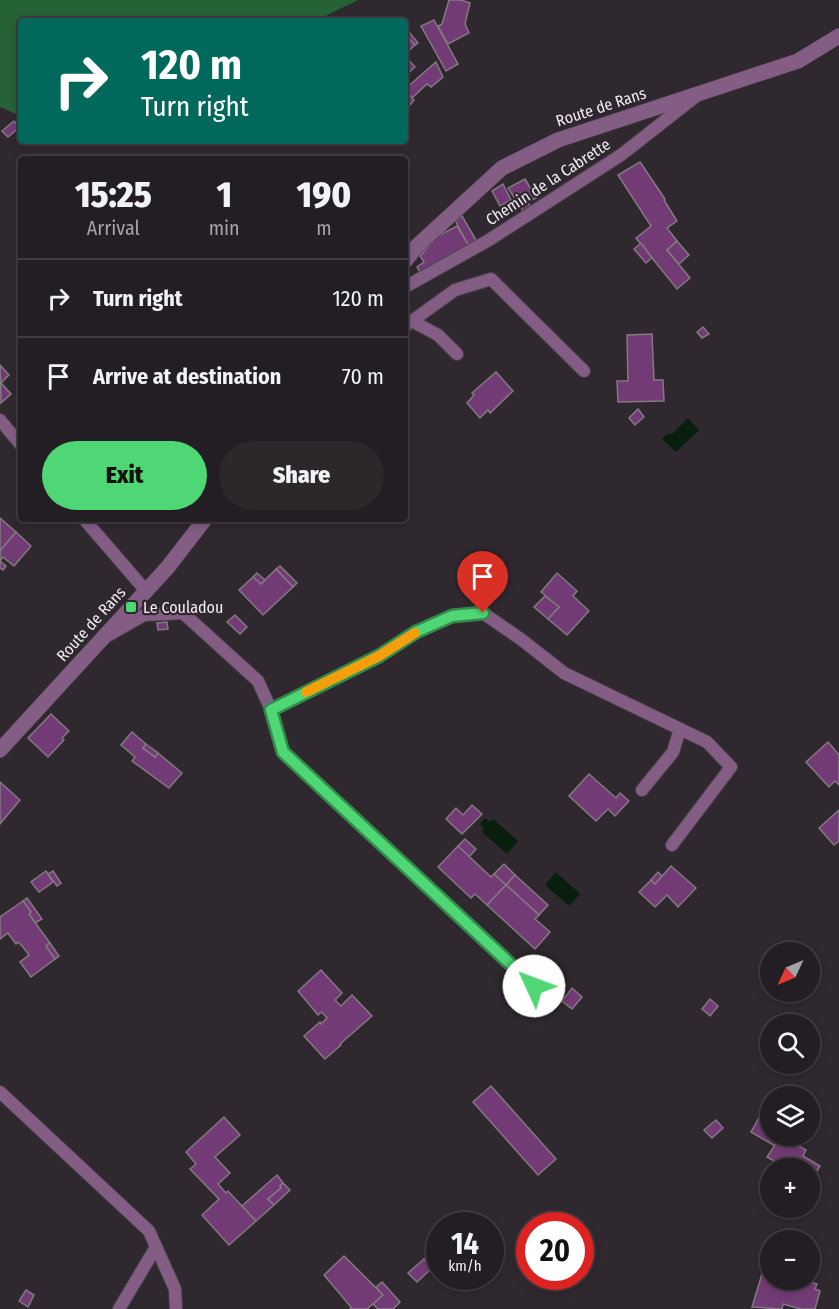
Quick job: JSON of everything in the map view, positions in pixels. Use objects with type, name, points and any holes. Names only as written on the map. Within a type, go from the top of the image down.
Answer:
[{"type":"street","name":"Route de Rans","points":[[408,257],[417,246],[502,168],[558,140],[798,61],[839,36]]},
{"type":"street","name":"Route de Rans","points":[[0,750],[168,567],[203,522]]},
{"type":"lane","name":"Chemin de la Cabrette","points":[[408,285],[489,240],[621,155],[700,93]]},
{"type":"lane","points":[[409,324],[455,290],[491,279],[584,370]]},
{"type":"lane","points":[[409,324],[438,335],[457,354]]},
{"type":"lane","points":[[0,420],[18,441]]},
{"type":"lane","points":[[87,522],[146,591]]},
{"type":"lane","points":[[102,638],[144,615],[183,613],[258,681],[271,710],[283,752],[534,986]]},
{"type":"lane","points":[[271,710],[379,656],[416,632],[452,616],[483,613],[564,673],[707,742],[731,767],[672,845]]},
{"type":"lane","points":[[642,790],[673,752],[680,729]]},
{"type":"lane","points":[[0,1092],[148,1231],[175,1289],[176,1309]]},
{"type":"lane","points":[[119,1309],[156,1247]]},
{"type":"green space","points":[[0,0],[358,0],[321,18],[18,18],[18,115],[0,107]]},
{"type":"shaded area","points":[[688,418],[699,430],[676,452],[662,439],[667,434],[672,434]]},
{"type":"shaded area","points":[[485,818],[490,822],[493,819],[518,841],[507,854],[482,832],[484,828],[480,824]]},
{"type":"shaded area","points":[[556,872],[580,894],[569,906],[545,885]]},
{"type":"building","points":[[449,0],[470,3],[465,24],[469,33],[448,44],[438,26],[442,24]]},
{"type":"building","points":[[434,20],[458,64],[446,71],[421,26]]},
{"type":"building","points":[[408,31],[418,43],[415,45],[408,38]]},
{"type":"building","points":[[408,38],[415,45],[408,51]]},
{"type":"building","points":[[408,59],[415,67],[408,73]]},
{"type":"building","points":[[436,62],[443,77],[431,87],[427,84],[412,98],[408,93],[408,86]]},
{"type":"building","points":[[408,93],[414,100],[410,105],[408,103]]},
{"type":"building","points":[[14,121],[18,125],[18,129],[8,137],[2,131]]},
{"type":"building","points":[[640,162],[677,221],[667,228],[677,241],[667,250],[690,278],[677,289],[636,238],[651,226],[618,175]]},
{"type":"building","points":[[525,179],[536,198],[528,202],[530,207],[523,211],[508,188]]},
{"type":"building","points":[[503,184],[511,200],[500,206],[492,191]]},
{"type":"building","points":[[462,216],[476,240],[468,245],[455,220]]},
{"type":"building","points":[[457,226],[469,246],[421,274],[417,267],[424,262],[420,256],[436,237]]},
{"type":"building","points":[[677,241],[689,255],[679,264],[667,250]]},
{"type":"building","points":[[641,243],[652,258],[646,263],[634,249]]},
{"type":"building","points":[[703,327],[709,334],[702,338],[697,332]]},
{"type":"building","points":[[652,334],[654,380],[663,380],[664,401],[618,402],[617,381],[628,381],[627,335]]},
{"type":"building","points":[[0,365],[9,375],[1,383],[11,394],[1,403]]},
{"type":"building","points":[[496,372],[513,391],[490,413],[488,410],[480,418],[467,403],[474,395],[472,393]]},
{"type":"building","points":[[638,409],[644,417],[635,425],[629,418]]},
{"type":"building","points":[[0,518],[16,532],[0,551]]},
{"type":"building","points":[[16,532],[31,546],[14,566],[3,557],[0,561],[0,551]]},
{"type":"building","points":[[0,561],[6,566],[3,570],[0,568]]},
{"type":"building","points":[[280,566],[297,583],[293,587],[276,569]]},
{"type":"building","points":[[276,569],[293,587],[263,615],[239,590],[253,577],[261,584]]},
{"type":"building","points":[[257,573],[265,580],[261,584],[253,577]]},
{"type":"building","points":[[557,573],[577,591],[573,596],[589,611],[567,635],[548,619],[559,607],[541,592]]},
{"type":"building","points":[[545,596],[559,607],[548,619],[534,607]]},
{"type":"building","points":[[235,615],[247,627],[240,634],[227,622]]},
{"type":"building","points":[[167,622],[168,629],[158,630],[157,623]]},
{"type":"building","points":[[51,714],[69,731],[48,757],[28,738]]},
{"type":"building","points":[[132,732],[146,744],[143,748],[155,757],[158,753],[182,773],[169,788],[132,761],[135,757],[121,745]]},
{"type":"building","points":[[828,742],[839,755],[839,785],[835,781],[829,787],[806,762]]},
{"type":"building","points":[[146,744],[158,753],[155,757],[143,748]]},
{"type":"building","points":[[589,774],[616,798],[620,793],[629,801],[615,816],[608,809],[596,821],[569,796]]},
{"type":"building","points":[[0,782],[20,800],[0,824]]},
{"type":"building","points":[[472,805],[482,814],[462,834],[446,819],[456,808],[463,815]]},
{"type":"building","points":[[839,810],[839,841],[834,845],[819,828]]},
{"type":"building","points":[[465,839],[476,849],[469,857],[458,846]]},
{"type":"building","points":[[458,846],[491,877],[494,874],[506,885],[487,905],[475,894],[471,898],[438,867]]},
{"type":"building","points":[[504,864],[515,875],[506,885],[494,874]]},
{"type":"building","points":[[671,866],[696,888],[678,907],[667,895],[655,907],[639,892],[651,880],[655,884]]},
{"type":"building","points":[[46,871],[53,882],[39,892],[31,882]]},
{"type":"building","points":[[53,871],[61,883],[57,886],[48,874]]},
{"type":"building","points":[[658,872],[662,876],[655,884],[651,880]]},
{"type":"building","points":[[515,875],[548,905],[539,915],[506,885]]},
{"type":"building","points":[[506,885],[539,915],[535,919],[550,932],[535,949],[487,905]]},
{"type":"building","points":[[27,898],[42,919],[35,923],[23,901]]},
{"type":"building","points":[[23,901],[31,912],[29,914],[50,943],[46,946],[55,959],[31,977],[20,962],[29,955],[23,947],[18,942],[16,944],[8,933],[0,939],[0,917]]},
{"type":"building","points":[[50,943],[59,956],[55,959],[46,946]]},
{"type":"building","points":[[321,970],[342,993],[335,1000],[341,1006],[352,995],[372,1016],[325,1059],[304,1036],[327,1018],[322,1012],[318,1015],[298,991]]},
{"type":"building","points":[[572,988],[582,997],[572,1009],[562,1001]]},
{"type":"building","points":[[710,999],[718,1006],[710,1016],[702,1009]]},
{"type":"building","points":[[491,1086],[556,1159],[538,1175],[473,1102]]},
{"type":"building","points":[[760,1116],[760,1137],[751,1132]]},
{"type":"building","points":[[224,1117],[240,1135],[215,1157],[230,1173],[218,1184],[226,1193],[228,1191],[256,1221],[229,1245],[202,1215],[219,1199],[190,1169],[196,1164],[186,1152]]},
{"type":"building","points":[[716,1120],[723,1128],[712,1138],[704,1130]]},
{"type":"building","points":[[774,1146],[799,1146],[806,1150],[803,1156],[806,1158],[767,1157]]},
{"type":"building","points":[[277,1175],[283,1183],[281,1188],[268,1199],[274,1205],[256,1221],[242,1206]]},
{"type":"building","points":[[283,1183],[290,1190],[274,1205],[268,1199],[281,1188]]},
{"type":"building","points":[[344,1256],[383,1295],[367,1309],[350,1309],[351,1307],[324,1275]]},
{"type":"building","points":[[424,1259],[426,1261],[426,1274],[417,1282],[408,1273]]},
{"type":"building","points":[[760,1281],[760,1290],[820,1291],[815,1309],[801,1309],[783,1304],[782,1309],[752,1307]]},
{"type":"building","points":[[382,1282],[400,1302],[393,1309],[378,1309],[373,1304],[383,1295],[376,1287]]},
{"type":"building","points":[[26,1290],[34,1295],[28,1307],[19,1301]]},
{"type":"slow traffic","points":[[306,692],[379,656],[415,633]]},
{"type":"place","name":"Le Couladou","points":[[131,607]]},
{"type":"route","points":[[483,613],[452,616],[416,632],[379,656],[271,710],[283,752],[534,986]]}]
